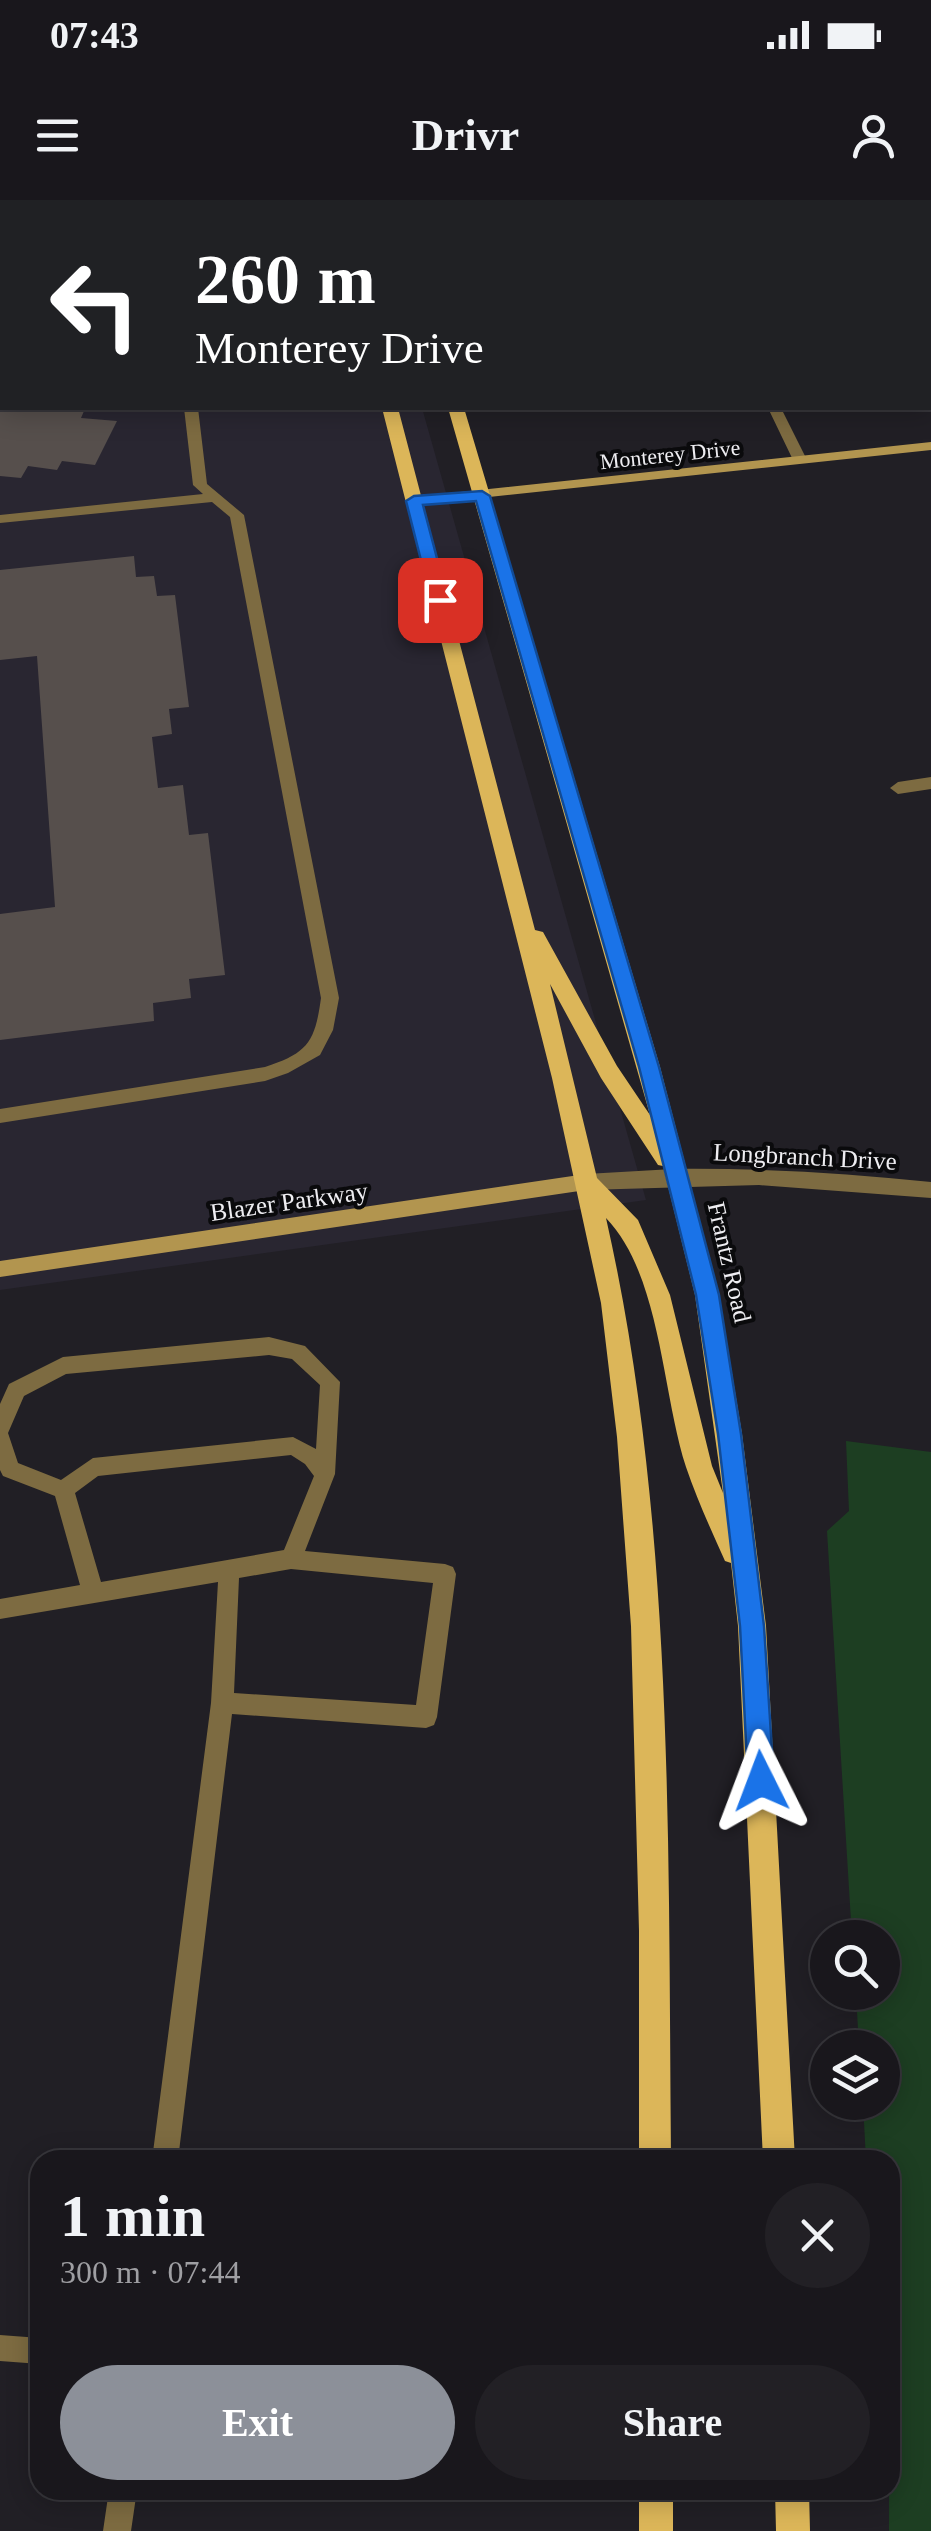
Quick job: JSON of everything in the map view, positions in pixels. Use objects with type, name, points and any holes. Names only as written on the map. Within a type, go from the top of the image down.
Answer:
[{"type":"main road","points":[[391,410],[518,908],[613,1303],[630,1438],[645,1626],[654,1931],[655,2150]]},
{"type":"main road","name":"Frantz Road","points":[[457,410],[649,1067],[708,1295],[746,1584],[770,1936],[779,2150]]},
{"type":"main road","points":[[518,908],[609,1072],[677,1174]]},
{"type":"main road","points":[[586,1182],[630,1227],[658,1296],[699,1466],[746,1584]]},
{"type":"main road","points":[[656,2500],[656,2531]]},
{"type":"main road","points":[[792,2500],[793,2531]]},
{"type":"street","points":[[152,200],[198,200]]},
{"type":"street","points":[[0,1116],[265,1074],[305,1061],[326,1034],[330,998],[237,515],[200,485],[191,410]]},
{"type":"street","points":[[775,410],[800,460]]},
{"type":"street","name":"Monterey Drive","points":[[414,501],[931,446]]},
{"type":"street","points":[[0,519],[216,498]]},
{"type":"street","points":[[898,788],[931,784]]},
{"type":"street","name":"Longbranch Drive","points":[[586,1182],[677,1174],[824,1178],[931,1190]]},
{"type":"street","name":"Blazer Parkway","points":[[0,1270],[586,1182]]},
{"type":"street","points":[[0,1428],[16,1390],[63,1366],[269,1346],[298,1352],[330,1382],[325,1474],[291,1559]]},
{"type":"street","points":[[0,1439],[10,1469],[64,1490]]},
{"type":"street","points":[[64,1490],[93,1467],[293,1446],[312,1457],[325,1474]]},
{"type":"street","points":[[64,1490],[93,1593]]},
{"type":"street","points":[[0,1610],[291,1559],[445,1574],[426,1717],[222,1703]]},
{"type":"street","points":[[166,2150],[222,1703],[230,1570]]},
{"type":"street","points":[[0,2348],[30,2350]]},
{"type":"street","points":[[117,2531],[122,2500]]},
{"type":"shaded area","points":[[0,410],[423,410],[646,1200],[0,1290]]},
{"type":"green space","points":[[846,1441],[931,1452],[931,2531],[889,2531],[889,2500],[900,2500],[900,2150],[865,2150],[864,2120],[900,2120],[900,2030],[858,2030],[857,2010],[900,2010],[900,1920],[851,1920],[827,1531],[849,1511]]},
{"type":"building","points":[[0,410],[84,411],[81,418],[117,421],[95,465],[62,461],[57,470],[28,466],[21,478],[0,476]]},
{"type":"building","points":[[134,556],[136,577],[154,576],[157,596],[175,595],[189,707],[169,709],[172,734],[152,737],[158,788],[183,785],[189,835],[208,833],[225,975],[189,979],[191,998],[153,1003],[154,1021],[0,1040],[0,914],[55,907],[37,656],[0,660],[0,570]]},
{"type":"route","points":[[440,600],[414,501],[482,496],[649,1067],[708,1295],[752,1626],[761,1781]]}]
